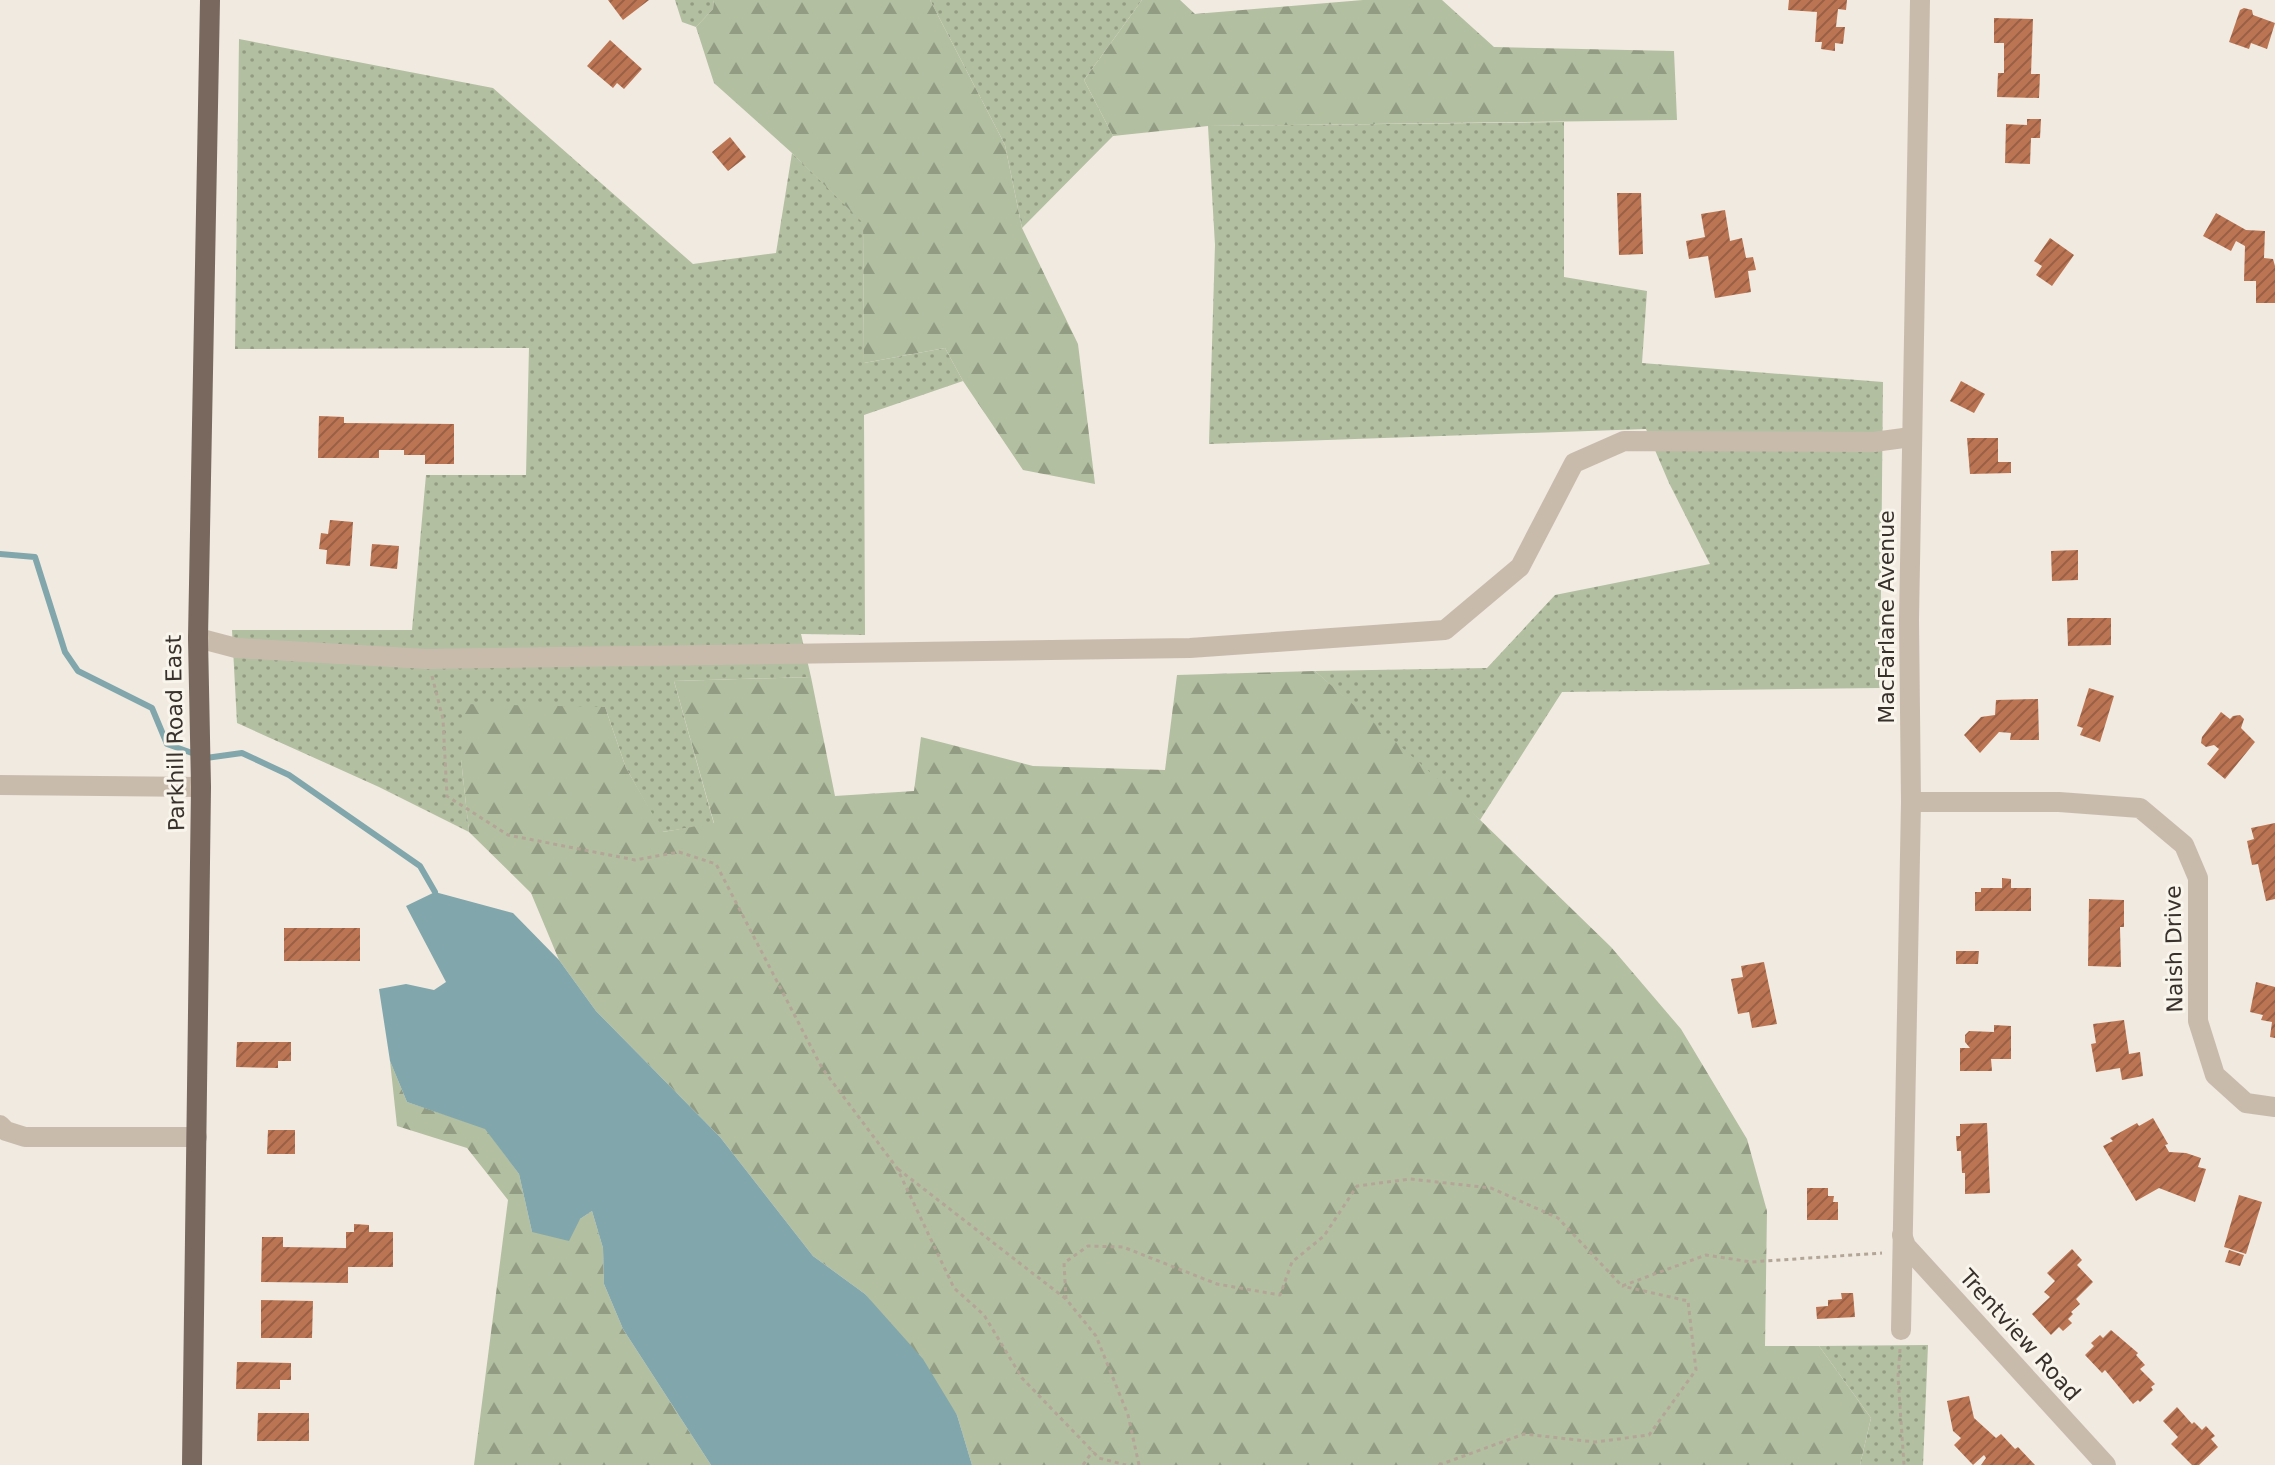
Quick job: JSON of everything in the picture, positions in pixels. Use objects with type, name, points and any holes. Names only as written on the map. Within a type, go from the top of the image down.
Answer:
[{"type":"main road","name":"Parkhill Road East","points":[[192,1465],[201,787],[198,638],[210,0]]},
{"type":"street","name":"MacFarlane Avenue","points":[[1901,1330],[1911,802],[1911,437],[1920,0]]},
{"type":"street","points":[[198,638],[236,648],[427,659],[1190,648],[1445,630],[1520,567],[1574,463],[1624,441],[1874,442],[1911,437]]},
{"type":"street","points":[[0,785],[201,787]]},
{"type":"street","name":"Naish Drive","points":[[1911,802],[2059,802],[2140,808],[2151,817],[2184,845],[2198,878],[2198,1021],[2215,1075],[2246,1103],[2275,1107]]},
{"type":"street","points":[[0,1125],[6,1131],[25,1137],[197,1137]]},
{"type":"street","name":"Trentview Road","points":[[1901,1243],[2106,1465]]},
{"type":"path","points":[[427,659],[443,719],[447,796],[508,835],[635,860],[679,852],[716,864],[822,1068],[897,1168],[954,1288],[984,1315],[1022,1378],[1099,1458],[1126,1465]]},
{"type":"path","points":[[897,1168],[1066,1299],[1096,1336],[1128,1415],[1139,1465]]},
{"type":"path","points":[[1066,1299],[1064,1263],[1088,1246],[1123,1247],[1217,1284],[1280,1295],[1292,1262],[1324,1236],[1357,1186],[1410,1179],[1491,1188],[1558,1218],[1622,1286],[1688,1301],[1696,1370],[1649,1435],[1595,1442],[1524,1434],[1439,1465]]},
{"type":"path","points":[[1622,1286],[1706,1255],[1751,1262],[1901,1243]]},
{"type":"path","points":[[1901,1330],[1898,1377],[1904,1465]]},
{"type":"path","points":[[1083,1465],[1093,1451]]},
{"type":"green space","points":[[675,0],[714,0],[713,9],[696,27],[682,22]]},
{"type":"green space","points":[[714,0],[930,0],[1005,145],[1022,228],[1078,344],[1095,484],[1023,470],[963,381],[945,348],[864,363],[863,223],[714,83],[696,27],[713,9]]},
{"type":"green space","points":[[930,0],[1142,0],[1084,80],[1113,136],[1022,228],[1005,145]]},
{"type":"green space","points":[[1142,0],[1180,0],[1195,14],[1363,0],[1442,0],[1494,47],[1674,51],[1677,120],[1208,126],[1113,136],[1084,80]]},
{"type":"green space","points":[[239,39],[493,88],[693,264],[776,253],[792,153],[863,222],[864,363],[945,348],[963,381],[864,415],[865,635],[801,634],[811,677],[674,681],[714,824],[662,832],[626,768],[605,707],[461,759],[469,832],[379,787],[237,723],[232,630],[412,630],[426,475],[526,475],[529,348],[235,349]]},
{"type":"green space","points":[[1564,122],[1564,277],[1647,291],[1642,363],[1883,382],[1880,688],[1562,692],[1480,820],[1315,671],[1487,668],[1555,595],[1710,564],[1646,429],[1209,444],[1215,245],[1208,126]]},
{"type":"green space","points":[[1315,671],[1439,780],[1611,947],[1681,1029],[1747,1139],[1767,1211],[1765,1346],[1819,1346],[1871,1418],[1860,1465],[972,1465],[957,1415],[865,1294],[813,1256],[720,1137],[596,1011],[559,960],[531,893],[469,832],[461,759],[464,704],[605,707],[626,768],[663,832],[714,823],[674,681],[811,677],[835,796],[914,791],[921,737],[1033,766],[1165,770],[1177,675]]},
{"type":"green space","points":[[390,1061],[407,1102],[485,1128],[519,1174],[532,1232],[580,1219],[592,1211],[603,1248],[604,1284],[623,1329],[711,1465],[474,1465],[508,1200],[467,1148],[397,1126]]},
{"type":"green space","points":[[1928,1345],[1923,1465],[1860,1465],[1871,1418],[1819,1346]]},
{"type":"water","points":[[435,892],[513,913],[559,960],[596,1011],[720,1137],[813,1256],[865,1294],[923,1359],[957,1415],[972,1465],[711,1465],[623,1329],[604,1284],[603,1248],[592,1211],[580,1219],[569,1241],[532,1232],[519,1174],[485,1129],[407,1102],[390,1061],[379,989],[406,984],[434,990],[446,982],[406,906]]},
{"type":"building","points":[[608,0],[649,0],[623,20]]},
{"type":"building","points":[[1789,0],[1847,0],[1846,10],[1838,9],[1836,27],[1845,27],[1843,44],[1835,43],[1835,51],[1821,49],[1822,42],[1815,42],[1817,12],[1788,10]]},
{"type":"building","points":[[2244,8],[2275,23],[2267,49],[2251,43],[2249,49],[2229,42],[2240,10]]},
{"type":"building","points":[[1994,18],[2033,19],[2031,74],[2040,74],[2039,98],[1997,97],[1998,73],[2004,73],[2004,43],[1994,43]]},
{"type":"building","points":[[610,40],[642,69],[624,89],[617,83],[613,88],[587,66]]},
{"type":"building","points":[[2027,119],[2041,119],[2040,138],[2031,138],[2030,164],[2005,163],[2006,124],[2027,125]]},
{"type":"building","points":[[730,137],[746,157],[728,171],[712,152]]},
{"type":"building","points":[[1617,193],[1641,193],[1643,254],[1619,255]]},
{"type":"building","points":[[1725,210],[1730,241],[1742,238],[1746,258],[1753,257],[1756,270],[1748,271],[1751,292],[1715,298],[1708,256],[1689,259],[1686,241],[1705,237],[1701,214]]},
{"type":"building","points":[[2216,213],[2246,230],[2265,231],[2264,258],[2273,259],[2275,266],[2275,303],[2256,303],[2256,281],[2244,281],[2245,246],[2236,241],[2231,251],[2203,236]]},
{"type":"building","points":[[2050,238],[2074,255],[2052,286],[2036,275],[2042,266],[2034,261]]},
{"type":"building","points":[[1961,381],[1985,394],[1974,413],[1950,401]]},
{"type":"building","points":[[319,416],[344,417],[344,423],[454,424],[454,464],[425,464],[425,455],[404,455],[404,450],[379,450],[379,458],[318,458]]},
{"type":"building","points":[[1967,438],[1998,438],[1998,462],[2011,462],[2011,473],[1970,474]]},
{"type":"building","points":[[330,520],[353,522],[350,566],[326,564],[327,550],[319,549],[321,533],[328,534]]},
{"type":"building","points":[[372,544],[399,546],[397,569],[370,566]]},
{"type":"building","points":[[2078,550],[2078,580],[2052,581],[2051,551]]},
{"type":"building","points":[[2067,618],[2111,618],[2111,645],[2068,646]]},
{"type":"building","points":[[2089,688],[2114,696],[2100,742],[2080,735],[2083,728],[2077,726]]},
{"type":"building","points":[[2038,699],[2039,740],[2010,740],[2011,733],[1999,732],[1980,753],[1964,735],[1981,717],[1995,715],[1996,700]]},
{"type":"building","points":[[2221,712],[2230,719],[2240,715],[2244,719],[2241,728],[2255,742],[2225,779],[2207,764],[2219,749],[2201,743],[2202,737]]},
{"type":"building","points":[[2275,823],[2275,899],[2266,901],[2258,864],[2252,865],[2247,841],[2254,839],[2251,828]]},
{"type":"building","points":[[2002,878],[2011,879],[2011,888],[2031,888],[2031,911],[1975,911],[1975,892],[1981,892],[1981,888],[2002,888]]},
{"type":"building","points":[[2089,899],[2124,900],[2124,927],[2120,927],[2121,967],[2088,966]]},
{"type":"building","points":[[284,928],[360,928],[360,961],[284,961]]},
{"type":"building","points":[[1956,951],[1979,951],[1978,964],[1956,964]]},
{"type":"building","points":[[1764,962],[1777,1024],[1752,1028],[1749,1012],[1738,1014],[1731,979],[1743,977],[1741,966]]},
{"type":"building","points":[[2256,982],[2275,987],[2275,1038],[2270,1037],[2272,1022],[2261,1020],[2263,1015],[2250,1012]]},
{"type":"building","points":[[2124,1020],[2129,1054],[2140,1052],[2143,1076],[2122,1080],[2120,1068],[2096,1072],[2091,1044],[2096,1043],[2093,1024]]},
{"type":"building","points":[[1994,1025],[2011,1026],[2011,1059],[1991,1059],[1992,1071],[1960,1071],[1960,1048],[1970,1048],[1965,1042],[1965,1035],[1969,1031],[1994,1032]]},
{"type":"building","points":[[237,1042],[291,1042],[291,1061],[278,1061],[278,1068],[236,1067]]},
{"type":"building","points":[[2153,1118],[2168,1144],[2165,1145],[2169,1152],[2201,1158],[2198,1167],[2206,1169],[2195,1202],[2159,1188],[2136,1201],[2103,1146],[2113,1141],[2110,1138]]},
{"type":"building","points":[[1987,1123],[1990,1193],[1965,1194],[1965,1173],[1962,1173],[1961,1151],[1957,1151],[1956,1136],[1960,1136],[1960,1124]]},
{"type":"building","points":[[268,1130],[295,1130],[295,1154],[267,1154]]},
{"type":"building","points":[[1807,1188],[1828,1188],[1828,1196],[1834,1196],[1833,1202],[1838,1202],[1838,1220],[1807,1220]]},
{"type":"building","points":[[2239,1195],[2262,1202],[2246,1254],[2224,1247]]},
{"type":"building","points":[[354,1224],[369,1225],[369,1232],[393,1232],[393,1267],[348,1267],[348,1283],[261,1282],[262,1237],[283,1237],[283,1247],[346,1248],[346,1232],[354,1232]]},
{"type":"building","points":[[2072,1249],[2082,1260],[2077,1265],[2093,1282],[2076,1299],[2080,1304],[2068,1319],[2072,1323],[2063,1331],[2059,1327],[2051,1335],[2032,1314],[2050,1297],[2044,1292],[2055,1281],[2047,1273]]},
{"type":"building","points":[[2229,1250],[2244,1255],[2240,1266],[2225,1262]]},
{"type":"building","points":[[1841,1293],[1853,1293],[1855,1317],[1817,1319],[1816,1307],[1828,1306],[1828,1300],[1842,1299]]},
{"type":"building","points":[[261,1300],[313,1301],[312,1338],[261,1338]]},
{"type":"building","points":[[2111,1330],[2138,1353],[2136,1355],[2145,1365],[2140,1369],[2155,1384],[2140,1402],[2138,1400],[2133,1404],[2105,1370],[2102,1373],[2085,1355],[2094,1346],[2091,1343]]},
{"type":"building","points":[[237,1362],[291,1363],[291,1380],[280,1380],[280,1389],[236,1389]]},
{"type":"building","points":[[1969,1396],[1974,1418],[1996,1438],[2001,1434],[2015,1449],[2018,1447],[2035,1465],[1981,1465],[1986,1458],[1984,1455],[1973,1465],[1954,1445],[1961,1438],[1953,1431],[1947,1401]]},
{"type":"building","points":[[2177,1407],[2192,1424],[2194,1422],[2202,1430],[2206,1426],[2215,1436],[2211,1439],[2218,1447],[2199,1465],[2192,1465],[2171,1444],[2178,1437],[2163,1421]]},
{"type":"building","points":[[258,1413],[309,1413],[309,1441],[257,1441]]},
{"type":"waterway","points":[[0,554],[35,557],[65,652],[78,671],[152,708],[167,744],[206,758],[242,753],[289,775],[420,866],[435,892]]}]
